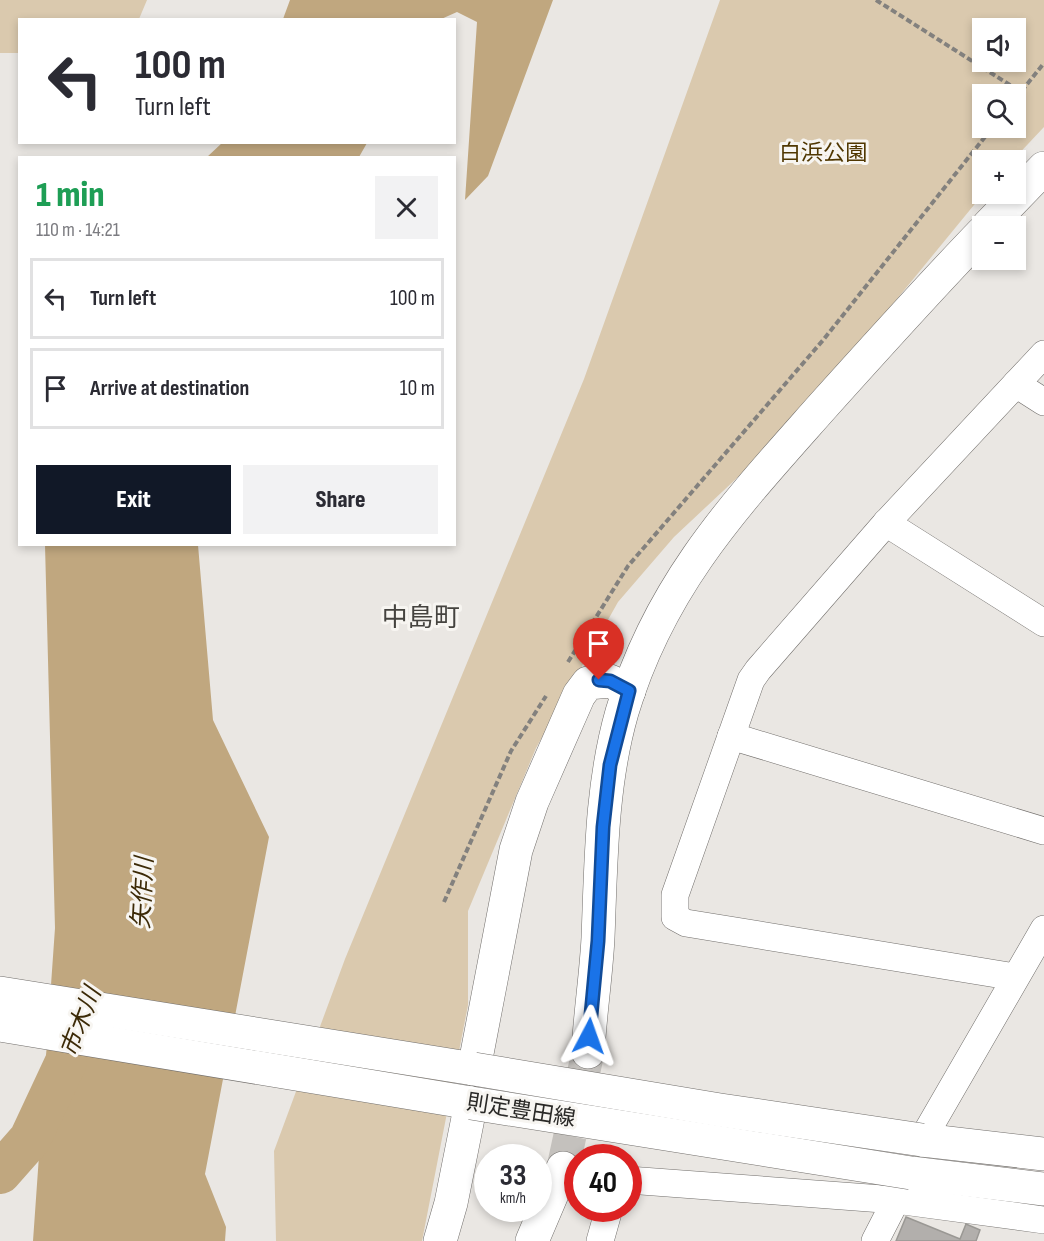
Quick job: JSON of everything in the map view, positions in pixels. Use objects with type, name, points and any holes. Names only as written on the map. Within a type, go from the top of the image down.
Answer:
[{"type":"main road","points":[[998,216],[1044,168]]},
{"type":"main road","points":[[588,1052],[598,941],[600,848],[610,765],[629,691],[661,614],[676,586],[755,480],[892,327],[972,243]]},
{"type":"main road","points":[[474,1069],[516,850],[532,802],[579,695],[588,683],[610,681],[629,691]]},
{"type":"main road","name":"則定豊田線","points":[[0,993],[720,1110],[922,1140],[1044,1154]]},
{"type":"main road","name":"則定豊田線","points":[[0,1024],[471,1103],[904,1187],[1044,1189]]},
{"type":"main road","points":[[440,1241],[451,1203],[471,1103]]},
{"type":"main road","points":[[532,1241],[563,1168]]},
{"type":"street","points":[[1015,977],[686,924],[675,917],[675,894],[751,680],[886,523],[1044,354]]},
{"type":"street","points":[[1016,384],[1044,402]]},
{"type":"street","points":[[886,523],[1044,623]]},
{"type":"street","points":[[731,736],[1044,831]]},
{"type":"street","points":[[922,1140],[1044,929]]},
{"type":"street","points":[[642,1180],[904,1187],[1044,1220]]},
{"type":"street","points":[[875,1241],[904,1187]]},
{"type":"street","points":[[600,1241],[605,1222]]},
{"type":"path","points":[[876,0],[1008,84]]},
{"type":"path","points":[[1026,86],[1044,63]]},
{"type":"path","points":[[567,664],[628,566],[824,339],[984,138]]},
{"type":"path","points":[[444,902],[511,752],[548,693]]},
{"type":"green space","points":[[0,0],[147,0],[139,18],[18,18],[18,53],[0,53]]},
{"type":"green space","name":"白浜公園","points":[[720,0],[1044,0],[1044,127],[1022,150],[972,150],[972,204],[975,204],[819,394],[754,462],[674,537],[618,602],[536,748],[468,911],[468,1005],[422,1241],[276,1241],[274,1151],[345,959],[584,379]]},
{"type":"water","points":[[290,0],[553,0],[488,176],[465,200],[477,22],[457,12],[444,18],[283,18]]},
{"type":"water","points":[[221,144],[366,144],[360,156],[208,156]]},
{"type":"water","name":"矢作川","points":[[45,546],[198,546],[213,720],[269,837],[205,1174],[226,1227],[225,1241],[33,1241],[55,928]]},
{"type":"building","points":[[906,1217],[960,1239],[966,1224],[980,1230],[976,1241],[896,1241]]},
{"type":"waterway","name":"市木川","points":[[0,1173],[30,1139],[66,1062]]},
{"type":"tunnel","points":[[563,1168],[588,1052]]},
{"type":"district","name":"中島町","points":[[421,618]]},
{"type":"route","points":[[589,1036],[598,941],[600,848],[610,765],[621,714],[629,691],[610,681],[599,680]]}]
